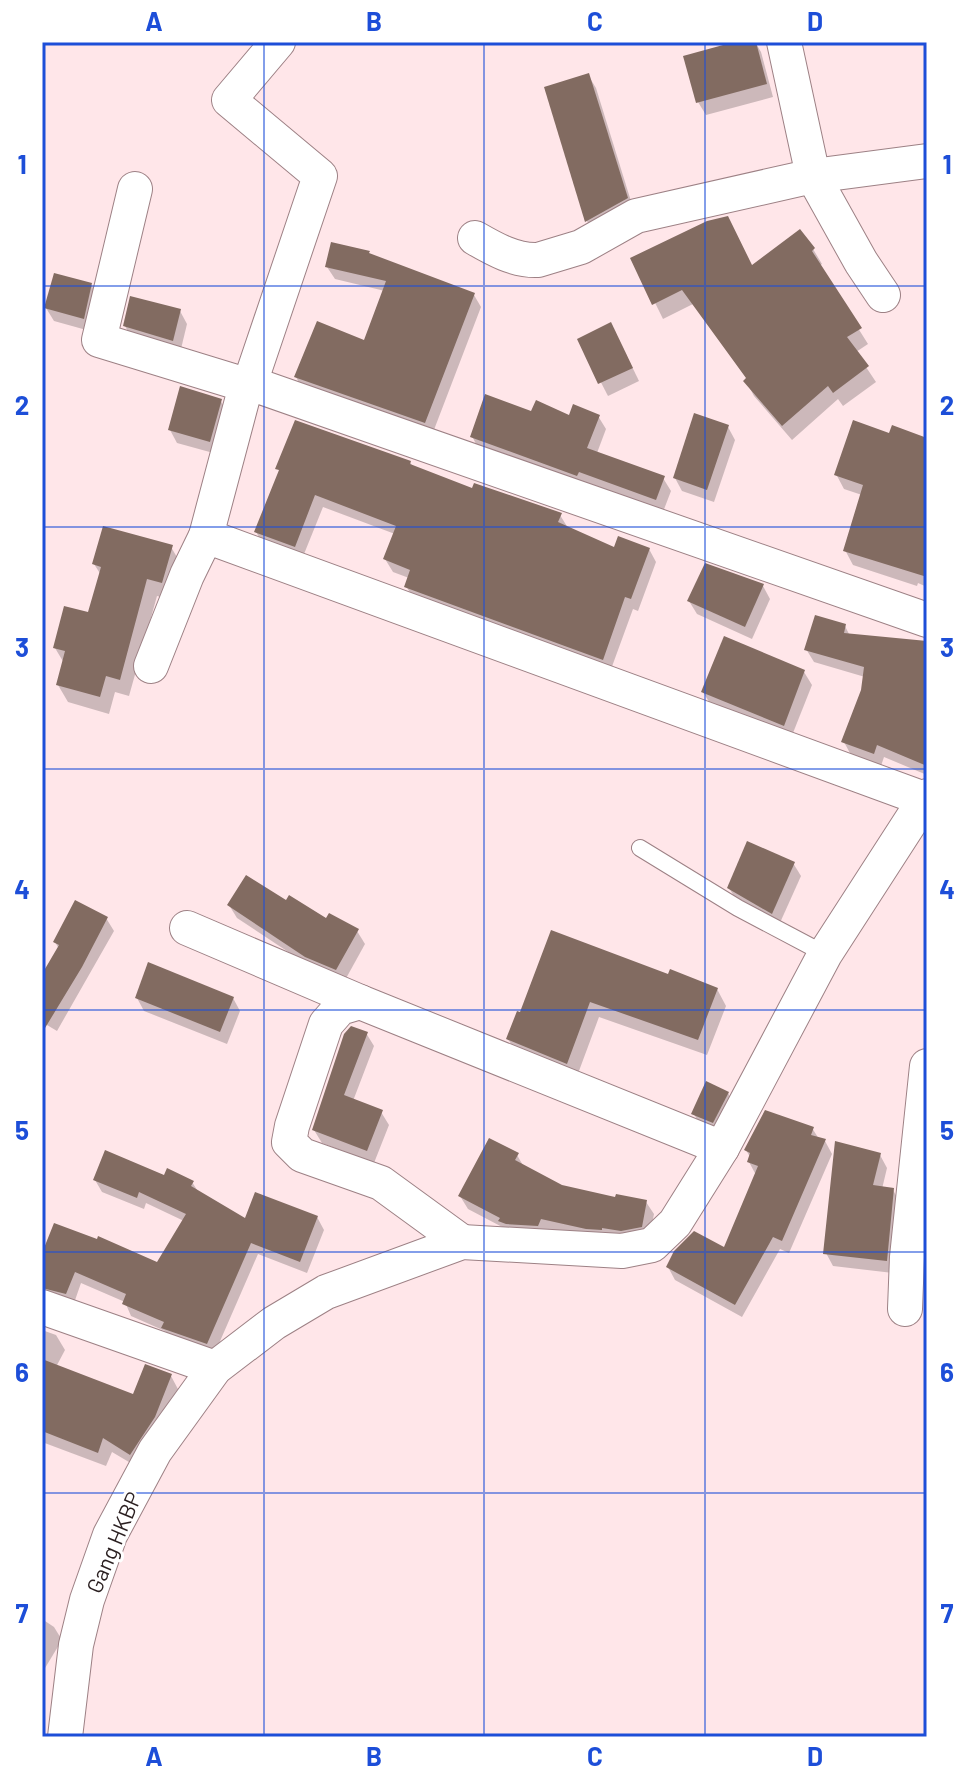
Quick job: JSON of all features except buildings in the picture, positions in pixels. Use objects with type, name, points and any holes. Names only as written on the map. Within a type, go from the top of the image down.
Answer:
[{"type":"street","points":[[151,666],[206,536],[244,393],[249,386],[320,176],[229,100],[278,42]]},
{"type":"street","points":[[784,42],[813,176],[883,295]]},
{"type":"street","points":[[475,238],[514,257],[530,260],[551,258],[590,243],[636,216],[813,176],[927,161]]},
{"type":"street","points":[[135,189],[99,340],[249,386],[258,386],[927,620]]},
{"type":"street","points":[[206,536],[922,814],[825,954],[722,1148],[675,1223],[652,1245],[622,1251],[462,1242],[381,1183],[302,1155],[289,1142],[326,1024],[340,1008],[360,1002]]},
{"type":"street","points":[[187,928],[360,1002],[722,1148]]},
{"type":"street","points":[[905,1309],[927,1066]]},
{"type":"street","name":"Gang HKBP","points":[[65,1737],[76,1645],[87,1600],[110,1535],[155,1451],[215,1368],[274,1323],[326,1292],[462,1242]]},
{"type":"street","points":[[42,1307],[215,1368]]},
{"type":"lane","points":[[640,848],[738,908],[825,954]]}]
